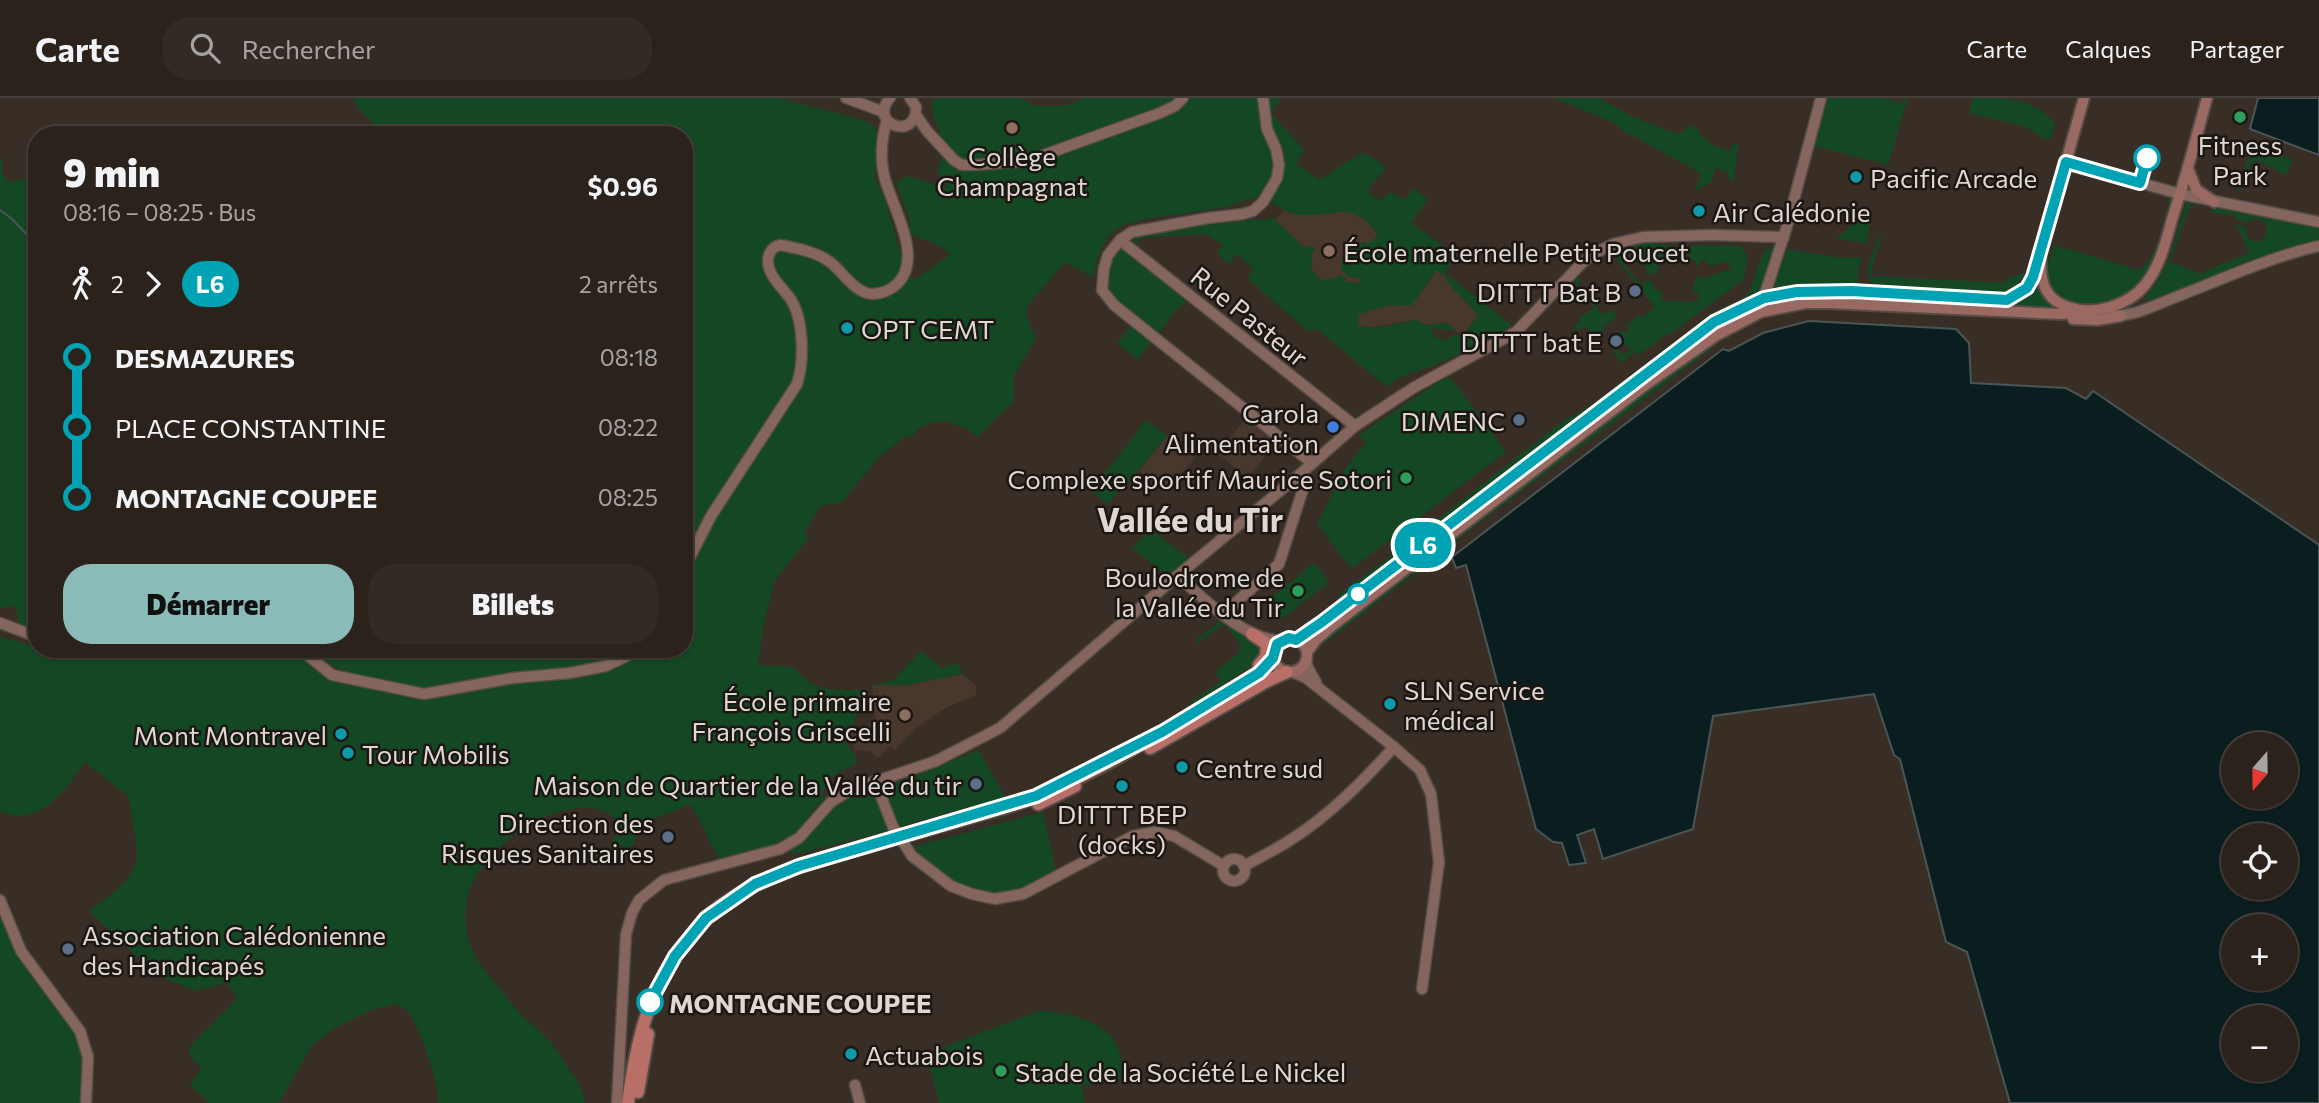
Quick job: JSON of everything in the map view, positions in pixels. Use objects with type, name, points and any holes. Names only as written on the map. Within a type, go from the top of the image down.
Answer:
[{"type":"highway","points":[[1139,745],[1261,664],[1266,657],[1267,644],[1252,634]]},
{"type":"highway","points":[[628,1103],[636,1047],[650,1002],[675,956],[702,922],[737,896],[776,874],[1036,796],[1139,745],[1259,673],[1273,657]]},
{"type":"highway","points":[[636,1103],[653,1013],[666,984],[696,939],[740,901],[780,880],[853,855],[1022,810],[1055,797],[1173,736],[1267,681],[1290,672]]},
{"type":"main road","points":[[1296,640],[1714,322],[1766,297],[1797,292],[1852,291],[2007,300],[2027,288],[2043,244],[2084,98]]},
{"type":"main road","points":[[1307,656],[1303,645],[1289,638],[1277,644],[1273,657],[1278,667],[1290,672],[1301,668],[1316,640],[1333,625],[1644,386],[1717,335],[1761,312],[1806,303],[2060,314],[2091,312],[2134,296],[2144,286],[2160,260],[2207,98]]},
{"type":"main road","points":[[2190,162],[2189,174],[2193,185],[2200,194],[2214,202]]},
{"type":"main road","points":[[2043,244],[2041,276],[2046,292],[2057,303],[2091,312]]},
{"type":"main road","points":[[1717,335],[1724,324],[1765,303],[1766,297]]},
{"type":"main road","points":[[1952,309],[2050,319],[2097,320],[2121,316]]},
{"type":"main road","points":[[1310,674],[1312,656],[1318,642],[1333,625]]},
{"type":"street","points":[[846,98],[858,101],[941,147]]},
{"type":"street","points":[[914,100],[916,115],[941,147],[962,165],[1027,161],[1160,113],[1175,106],[1183,98]]},
{"type":"street","points":[[1263,98],[1267,129],[1276,149],[1279,165],[1277,178],[1263,202],[1254,211],[1243,215],[1132,232],[1120,240],[1108,255],[1102,290],[1114,305],[1312,463]]},
{"type":"street","points":[[1766,297],[1821,98]]},
{"type":"street","points":[[693,551],[711,516],[797,384],[803,365],[802,342],[794,305],[769,268],[770,251],[780,245],[818,256],[830,262],[853,284],[872,294],[894,288],[909,265],[901,223],[885,179],[883,153],[888,99],[858,101]]},
{"type":"street","points":[[883,153],[892,133],[916,115]]},
{"type":"street","points":[[2066,162],[2180,194],[2319,222]]},
{"type":"street","points":[[617,1103],[626,934],[639,900],[657,885],[674,876],[780,849],[799,838],[835,799],[849,790],[936,761],[1000,728],[1354,426],[1413,388],[1516,332],[1593,254],[1613,244],[1643,237],[1713,235],[1783,239]]},
{"type":"street","name":"Rue Pasteur","points":[[1120,240],[1354,426]]},
{"type":"street","points":[[2091,312],[2121,316],[2319,246]]},
{"type":"street","points":[[1223,614],[1279,564],[1304,486],[1298,476]]},
{"type":"street","points":[[1177,576],[1252,634],[1282,641]]},
{"type":"street","points":[[0,623],[28,634]]},
{"type":"street","points":[[1269,640],[1273,657]]},
{"type":"street","points":[[1307,656],[1310,674],[1322,692]]},
{"type":"street","points":[[311,658],[332,675],[424,694],[513,678],[570,673],[606,666],[623,658]]},
{"type":"street","points":[[1290,672],[1306,678],[1395,747],[1420,770],[1431,794],[1439,862],[1422,989]]},
{"type":"street","points":[[1244,866],[1292,840],[1324,816],[1395,747]]},
{"type":"street","points":[[874,781],[893,827],[912,856],[951,886],[972,894],[995,899],[1023,894],[1133,836],[1155,832],[1174,836],[1224,866]]},
{"type":"street","points":[[1224,866],[1232,860],[1239,861],[1244,866]]},
{"type":"street","points":[[1224,866],[1225,877],[1234,881],[1243,876],[1244,866]]},
{"type":"street","points":[[0,900],[21,951],[80,1031],[88,1057],[86,1103]]},
{"type":"street","points":[[855,1085],[860,1103]]},
{"type":"shaded area","points":[[2258,98],[2319,98],[2319,155],[2250,129]]},
{"type":"shaded area","name":"École maternelle Petit Poucet","points":[[1284,211],[1307,215],[1346,211],[1362,217],[1381,238],[1372,279],[1355,287],[1311,279],[1262,232]]},
{"type":"shaded area","points":[[1435,269],[1446,277],[1447,282],[1478,315],[1462,336],[1446,323],[1425,325],[1416,320],[1375,327],[1358,326],[1325,305]]},
{"type":"shaded area","points":[[1809,321],[1956,329],[1969,343],[1971,383],[2066,388],[2086,399],[2093,391],[2319,545],[2319,1103],[2010,1103],[1967,952],[1946,942],[1900,759],[1894,755],[1874,694],[1713,716],[1693,829],[1603,859],[1594,829],[1577,835],[1586,863],[1569,865],[1562,843],[1553,842],[1536,829],[1466,565],[1456,568],[1452,557],[1723,349],[1729,351],[1763,333]]},
{"type":"shaded area","points":[[1247,417],[1277,442],[1247,478],[1217,453]]},
{"type":"shaded area","points":[[1167,436],[1195,458],[1166,493],[1139,471]]},
{"type":"shaded area","name":"École primaire François Griscelli","points":[[963,674],[977,687],[975,696],[947,707],[916,728],[894,750],[891,745],[877,758],[871,751],[855,750],[850,731],[876,723],[872,685],[907,685]]},
{"type":"green space","points":[[352,98],[777,98],[860,119],[871,124],[876,130],[878,138],[875,177],[887,205],[902,260],[902,272],[916,279],[951,254],[934,243],[910,234],[909,218],[896,182],[907,176],[948,188],[937,170],[946,146],[934,118],[933,98],[1020,98],[1036,106],[1056,106],[1068,105],[1085,98],[1281,98],[1271,113],[1304,150],[1296,164],[1319,180],[1365,153],[1386,167],[1367,191],[1379,201],[1391,192],[1405,200],[1413,188],[1428,199],[1411,223],[1456,255],[1445,273],[1512,325],[1474,347],[1402,377],[1387,387],[1317,329],[1308,331],[1247,278],[1253,269],[1237,254],[1228,264],[1217,253],[1223,245],[1205,234],[1141,238],[1135,244],[1133,239],[1139,232],[1273,218],[1305,248],[1309,245],[1316,250],[1312,254],[1311,269],[1321,280],[1335,278],[1340,274],[1344,278],[1346,276],[1345,282],[1360,283],[1362,280],[1347,276],[1340,267],[1343,264],[1340,261],[1362,242],[1370,243],[1378,235],[1359,216],[1340,212],[1296,214],[1264,199],[1254,198],[1221,208],[1135,222],[1116,229],[1103,245],[1093,277],[1065,262],[1026,308],[1029,324],[1036,338],[1014,376],[1013,402],[978,436],[946,421],[920,427],[913,435],[904,438],[880,456],[842,502],[821,506],[804,532],[808,539],[775,580],[763,628],[758,665],[793,667],[815,685],[831,689],[860,690],[864,699],[850,731],[842,738],[856,756],[856,764],[826,783],[822,796],[825,799],[813,810],[804,825],[787,838],[763,849],[719,860],[692,806],[688,805],[636,826],[634,844],[627,848],[616,844],[609,856],[607,854],[620,825],[611,815],[598,809],[569,809],[539,819],[515,834],[492,856],[473,882],[465,911],[468,939],[475,956],[524,1018],[556,1049],[580,1085],[584,1103],[438,1103],[432,1071],[418,1030],[409,1013],[395,1004],[371,1010],[337,1027],[312,1045],[279,1103],[210,1103],[190,1085],[202,1067],[190,1055],[191,1045],[238,998],[226,983],[196,991],[158,976],[89,911],[118,889],[135,867],[137,852],[129,797],[85,762],[60,794],[39,811],[14,815],[0,811],[0,637],[28,644],[28,658],[305,658],[331,677],[421,696],[432,689],[400,687],[367,679],[335,667],[321,658],[693,658],[693,126],[375,126]],"holes":[[[1435,270],[1446,277],[1447,282],[1478,315],[1463,336],[1455,335],[1445,340],[1435,337],[1431,328],[1456,331],[1446,323],[1425,325],[1416,320],[1375,328],[1358,326],[1359,314],[1386,306],[1412,305]]]},
{"type":"green space","points":[[1553,98],[1599,98],[1631,116],[1677,134],[1694,125],[1704,138],[1721,149],[1731,150],[1732,145],[1738,144],[1734,182],[1727,177],[1728,172],[1715,168],[1712,181],[1695,191],[1701,173],[1622,130],[1613,122]]},
{"type":"green space","points":[[1828,98],[1882,98],[1902,103],[1904,98],[1908,98],[1888,165],[1814,146]]},
{"type":"green space","points":[[1973,98],[2009,99],[2029,104],[2055,123],[2052,137],[2045,140],[2027,127],[1969,113]]},
{"type":"green space","points":[[2253,144],[2293,160],[2286,175],[2256,160],[2251,163],[2240,192],[2237,191]]},
{"type":"green space","points":[[2,159],[2,173],[8,182],[28,178],[28,629],[20,627],[15,606],[0,608]]},
{"type":"green space","points":[[2170,194],[2173,207],[2161,246],[2151,268],[2136,288],[2114,301],[2085,306],[2060,299],[2051,289],[2047,272],[2054,245],[2139,270],[2156,247]]},
{"type":"green space","points":[[2187,200],[2200,206],[2191,204],[2170,262],[2202,274],[2249,253],[2236,223],[2245,227],[2246,235],[2252,241],[2261,241],[2267,233],[2266,225],[2259,220],[2254,219],[2247,223],[2235,219],[2235,216],[2212,212],[2211,207],[2319,226],[2319,239],[2147,301],[2145,298],[2169,259]]},
{"type":"green space","points":[[1869,211],[1872,216],[1866,243],[1836,239],[1861,217],[1860,212]]},
{"type":"green space","points":[[1880,233],[1872,276],[2005,283],[2006,279],[2026,273],[2033,275],[2026,286],[2003,297],[1886,287],[1871,283],[1867,270]]},
{"type":"green space","points":[[1642,242],[1673,246],[1673,259],[1659,258],[1657,273],[1647,274],[1646,267],[1633,252],[1627,256],[1629,260],[1624,264],[1641,285],[1649,279],[1657,291],[1662,291],[1662,301],[1697,302],[1698,292],[1692,291],[1696,277],[1699,275],[1701,279],[1731,269],[1728,261],[1711,266],[1703,259],[1696,268],[1696,260],[1689,260],[1689,247],[1742,246],[1748,259],[1743,280],[1673,332],[1639,355],[1636,351],[1621,363],[1612,350],[1615,347],[1622,355],[1631,349],[1627,348],[1617,335],[1623,330],[1626,333],[1629,330],[1627,325],[1655,307],[1613,255],[1609,258],[1610,252]]},
{"type":"green space","points":[[1774,245],[1777,248],[1763,293],[1725,311],[1333,608],[1341,592],[1563,421],[1589,407],[1714,312],[1739,301],[1749,293],[1760,261],[1766,250]]},
{"type":"green space","points":[[1121,246],[1187,300],[1159,333],[1140,321],[1112,293],[1107,271],[1111,259]]},
{"type":"green space","points":[[1784,249],[1842,258],[1861,257],[1857,279],[1863,288],[1815,285],[1772,291]]},
{"type":"green space","points":[[1576,277],[1582,279],[1578,283],[1603,315],[1612,309],[1617,317],[1602,328],[1604,332],[1595,339],[1588,327],[1577,330],[1572,328],[1594,307],[1573,280]]},
{"type":"green space","points":[[2038,280],[2063,311],[1769,306],[1772,299],[1806,295],[1858,295],[2001,303],[2028,291]]},
{"type":"green space","points":[[1131,326],[1151,342],[1137,360],[1117,343]]},
{"type":"green space","points":[[1711,343],[1714,347],[1478,524],[1324,644],[1322,640],[1678,365]]},
{"type":"green space","name":"Complexe sportif Maurice Sotori","points":[[1446,377],[1452,379],[1506,452],[1351,569],[1317,524],[1345,469],[1366,443],[1359,435]]},
{"type":"green space","points":[[1146,420],[1167,436],[1108,505],[1091,491]]},
{"type":"green space","points":[[1150,529],[1190,559],[1168,576],[1132,548]]},
{"type":"green space","name":"Boulodrome de la Vallée du Tir","points":[[1314,563],[1329,582],[1282,619],[1268,600]]},
{"type":"green space","points":[[1223,619],[1264,647],[1260,660],[1191,706],[1189,703],[1221,681],[1215,672],[1241,651],[1238,647],[1241,645],[1224,624],[1196,644],[1197,639]]},
{"type":"green space","points":[[921,651],[942,668],[958,663],[963,674],[907,685],[872,685],[894,680]]},
{"type":"green space","points":[[978,750],[1006,797],[897,827],[881,788]]},
{"type":"green space","points":[[875,788],[891,830],[788,854],[844,799]]},
{"type":"green space","points":[[1043,812],[1056,872],[1017,892],[987,894],[958,885],[931,869],[912,847]]},
{"type":"green space","points":[[0,900],[13,934],[85,1044],[86,1103],[0,1103]]},
{"type":"green space","points":[[1039,1011],[1080,1018],[1108,1033],[1118,1049],[1123,1078],[1081,1086],[1085,1103],[939,1103],[927,1056]]},
{"type":"waterway","points":[[0,210],[28,236]]},
{"type":"bus line","name":"L6","points":[[650,1002],[675,956],[706,918],[755,884],[799,866],[1036,796],[1162,732],[1259,673],[1273,658],[1277,644],[1289,638],[1296,640],[1322,622],[1714,322],[1764,298],[1797,292],[1852,291],[2007,300],[2027,288],[2033,277],[2066,162],[2140,183],[2147,158]]},
{"type":"place","name":"Fitness Park","points":[[2240,117]]},
{"type":"place","name":"Collège Champagnat","points":[[1012,128]]},
{"type":"place","name":"Pacific Arcade","points":[[1856,177]]},
{"type":"place","name":"Air Calédonie","points":[[1699,211]]},
{"type":"place","name":"École maternelle Petit Poucet","points":[[1329,251]]},
{"type":"place","name":"DITTT Bat B","points":[[1635,291]]},
{"type":"place","name":"OPT CEMT","points":[[847,328]]},
{"type":"place","name":"DITTT bat E","points":[[1616,341]]},
{"type":"place","name":"DIMENC","points":[[1519,420]]},
{"type":"place","name":"Carola Alimentation","points":[[1333,427]]},
{"type":"place","name":"Complexe sportif Maurice Sotori","points":[[1406,478]]},
{"type":"place","name":"Boulodrome de la Vallée du Tir","points":[[1298,591]]},
{"type":"place","name":"SLN Service médical","points":[[1390,704]]},
{"type":"place","name":"École primaire François Griscelli","points":[[905,715]]},
{"type":"place","name":"Mont Montravel","points":[[341,734]]},
{"type":"place","name":"Tour Mobilis","points":[[348,753]]},
{"type":"place","name":"Centre sud","points":[[1182,767]]},
{"type":"place","name":"Maison de Quartier de la Vallée du tir","points":[[976,784]]},
{"type":"place","name":"DITTT BEP (docks)","points":[[1122,786]]},
{"type":"place","name":"Direction des Risques Sanitaires","points":[[668,837]]},
{"type":"place","name":"Association Calédonienne des Handicapés","points":[[68,949]]},
{"type":"place","name":"MONTAGNE COUPEE","points":[[650,1002]]},
{"type":"place","name":"Actuabois","points":[[851,1054]]},
{"type":"place","name":"Stade de la Société Le Nickel","points":[[1001,1071]]},
{"type":"district","name":"Vallée du Tir","points":[[1190,518]]}]
